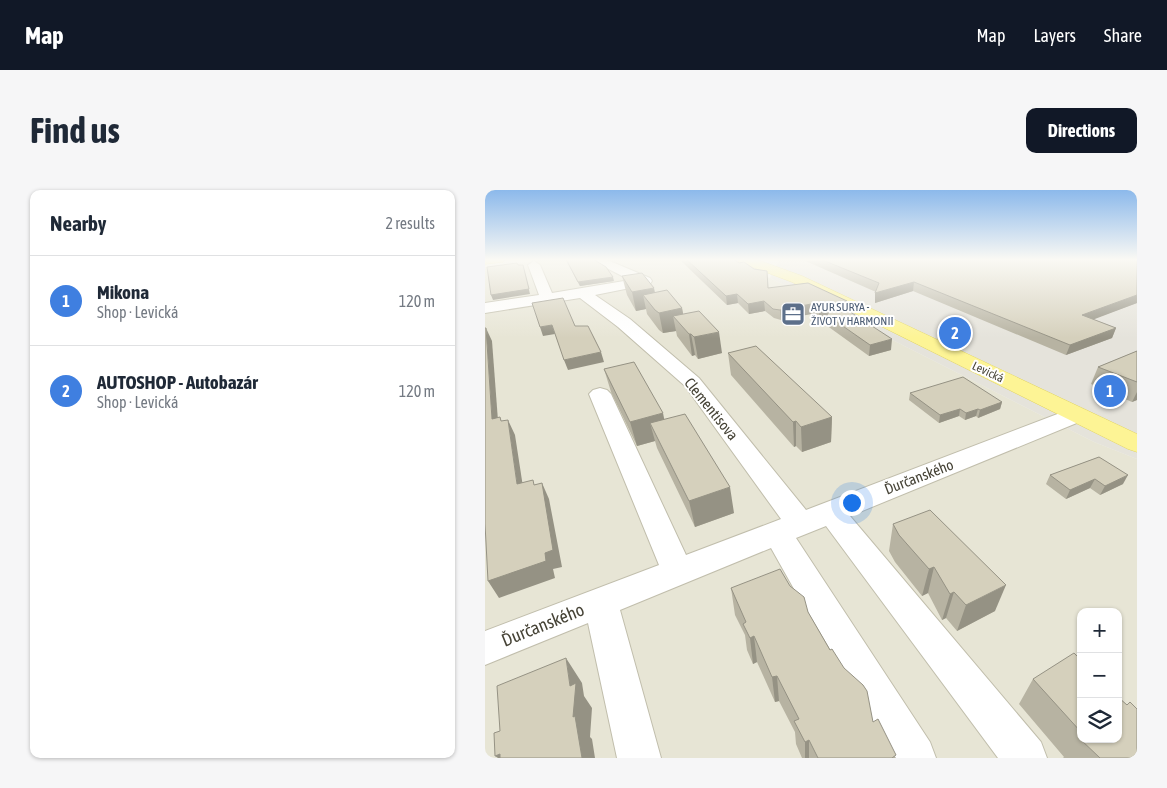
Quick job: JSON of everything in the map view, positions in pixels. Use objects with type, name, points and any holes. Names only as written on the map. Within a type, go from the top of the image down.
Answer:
[{"type":"main road","name":"Levická","points":[[809,286],[1137,444]]},
{"type":"street","points":[[542,286],[547,298]]},
{"type":"street","points":[[485,308],[620,286]]},
{"type":"street","name":"Clementisova","points":[[583,292],[623,323],[692,382],[802,522],[1025,758]]},
{"type":"street","points":[[600,394],[678,571]]},
{"type":"street","name":"Ďurčanského","points":[[485,648],[1076,415]]},
{"type":"street","name":"Clementisova","points":[[802,522],[914,758]]},
{"type":"street","name":"Ďurčanského","points":[[601,602],[639,758]]},
{"type":"shaded area","points":[[485,286],[785,286],[1094,442],[1137,459],[1137,758],[485,758]]},
{"type":"shaded area","points":[[785,286],[1137,286],[1137,459],[1094,442]]},
{"type":"building","points":[[490,286],[528,286],[529,289],[491,295]]},
{"type":"building","points":[[628,286],[652,286],[654,288],[632,292]]},
{"type":"building","points":[[715,286],[768,286],[768,288],[813,286],[847,301],[838,304],[892,339],[870,345],[827,315],[834,305],[819,309],[811,304],[780,310],[773,309],[764,301],[748,304],[737,294],[726,296]]},
{"type":"building","points":[[878,286],[902,286],[875,293]]},
{"type":"building","points":[[923,286],[1137,286],[1137,295],[1082,315],[1116,328],[1070,345]]},
{"type":"building","points":[[667,290],[682,308],[659,313],[643,295]]},
{"type":"building","points":[[563,298],[575,326],[588,326],[601,352],[564,360],[552,325],[540,327],[532,303]]},
{"type":"building","points":[[699,311],[719,332],[694,337],[673,316]]},
{"type":"building","points":[[485,328],[492,419],[500,417],[501,421],[508,420],[517,484],[533,480],[534,485],[542,483],[553,550],[545,553],[546,561],[488,581],[485,524]]},
{"type":"building","points":[[756,346],[832,417],[801,427],[796,421],[793,422],[728,353]]},
{"type":"building","points":[[1137,351],[1137,382],[1098,367]]},
{"type":"building","points":[[634,362],[663,413],[630,422],[604,369]]},
{"type":"building","points":[[963,377],[1002,402],[966,413],[960,409],[940,415],[910,393]]},
{"type":"building","points":[[685,414],[730,487],[689,501],[650,423]]},
{"type":"building","points":[[1099,457],[1128,475],[1105,486],[1095,479],[1070,490],[1050,475]]},
{"type":"building","points":[[930,510],[1006,585],[966,605],[954,592],[950,594],[934,567],[929,569],[899,535],[893,524]]},
{"type":"building","points":[[780,569],[790,586],[804,597],[808,612],[830,650],[832,649],[844,668],[867,691],[873,722],[878,719],[896,755],[892,758],[818,758],[809,740],[805,742],[794,721],[799,719],[777,676],[772,677],[754,636],[750,638],[743,624],[746,622],[731,588]]},
{"type":"building","points":[[1074,653],[1077,656],[1077,728],[1033,679]]},
{"type":"building","points":[[566,658],[570,686],[576,683],[573,717],[575,716],[582,758],[500,758],[500,754],[495,756],[494,733],[500,731],[497,686]]},
{"type":"building","points":[[1122,701],[1127,705],[1130,702],[1137,709],[1137,758],[1100,758],[1084,743],[1122,743]]},
{"type":"place","name":"AYUR SURYA - ŽIVOT V HARMONII","points":[[793,314]]},
{"type":"place","name":"AUTOSHOP - Autobazár","points":[[955,333]]},
{"type":"place","name":"Mikona","points":[[1110,391]]}]
